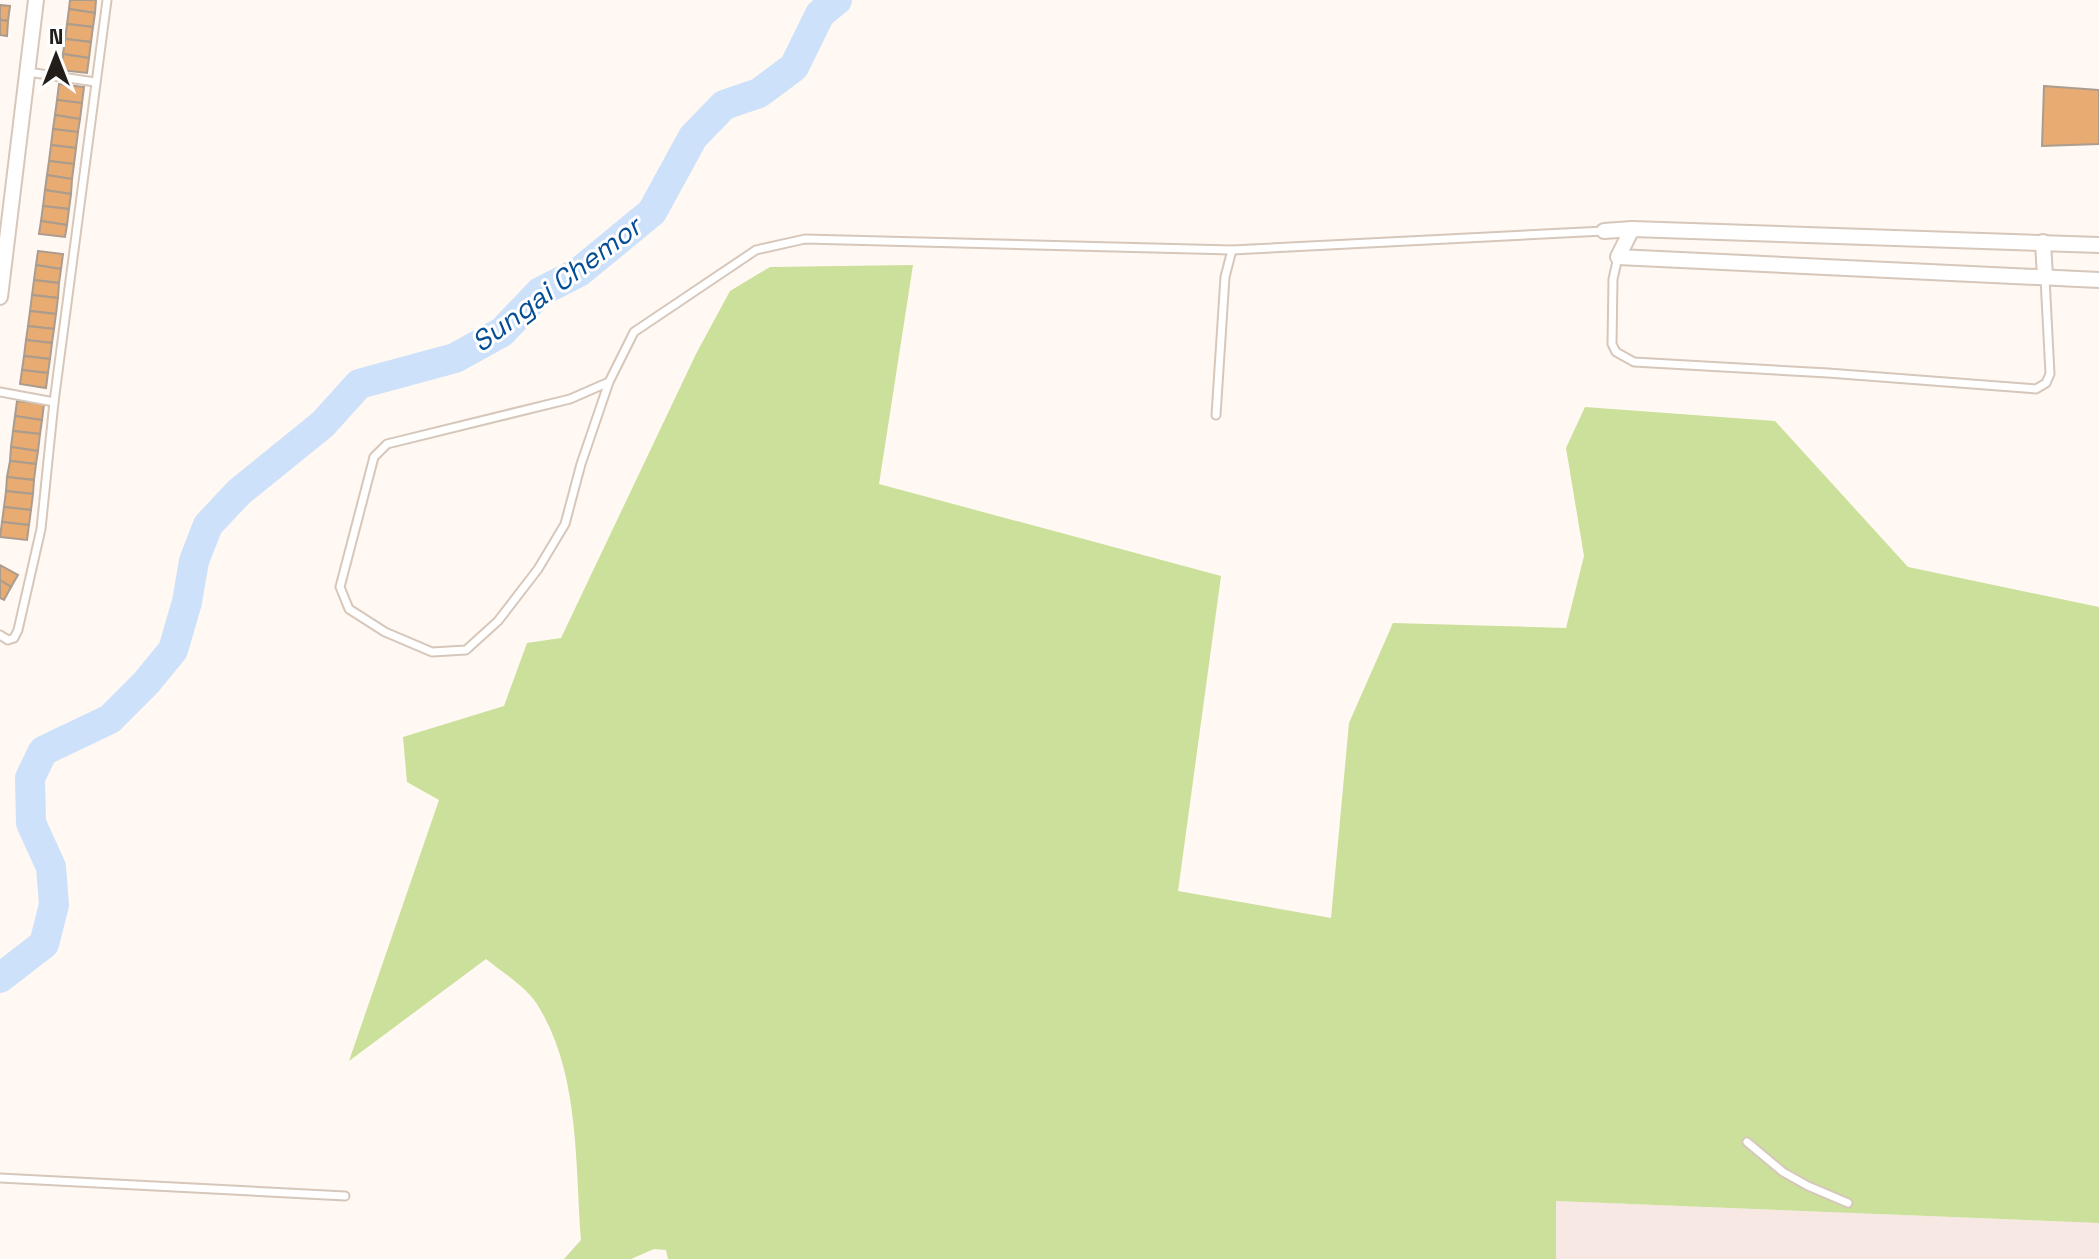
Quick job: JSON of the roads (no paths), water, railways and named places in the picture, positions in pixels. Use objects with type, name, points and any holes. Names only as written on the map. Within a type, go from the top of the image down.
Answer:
[{"type":"street","points":[[0,297],[36,0]]},
{"type":"street","points":[[1632,229],[1618,257],[2099,280]]},
{"type":"street","points":[[1604,231],[1632,229],[2099,245]]},
{"type":"street","points":[[2043,242],[2045,277]]},
{"type":"lane","points":[[0,635],[8,640],[14,638],[18,630],[41,529],[54,402],[107,0]]},
{"type":"lane","points":[[28,72],[95,82]]},
{"type":"lane","points":[[609,382],[570,399],[387,444],[374,457],[340,587],[349,609],[385,632],[432,652],[466,650],[498,621],[538,569],[565,524],[581,464],[609,382],[634,332],[756,250],[805,239],[1232,250],[1604,231]]},
{"type":"lane","points":[[1216,415],[1225,277],[1232,250]]},
{"type":"lane","points":[[1618,257],[1613,279],[1612,344],[1623,358],[1634,362],[2036,389],[2046,383],[2050,374],[2045,277]]},
{"type":"lane","points":[[0,392],[54,402]]},
{"type":"lane","points":[[1747,1142],[1783,1172],[1848,1203]]},
{"type":"lane","points":[[0,1178],[345,1196]]},
{"type":"waterway","name":"Sungai Chemor","points":[[0,978],[44,944],[54,905],[51,867],[31,823],[30,778],[43,751],[110,719],[173,650],[187,602],[194,561],[208,525],[239,492],[323,424],[359,384],[455,358],[502,332],[540,292],[579,272],[652,212],[693,137],[724,105],[759,93],[794,67],[820,14],[837,0]]}]
